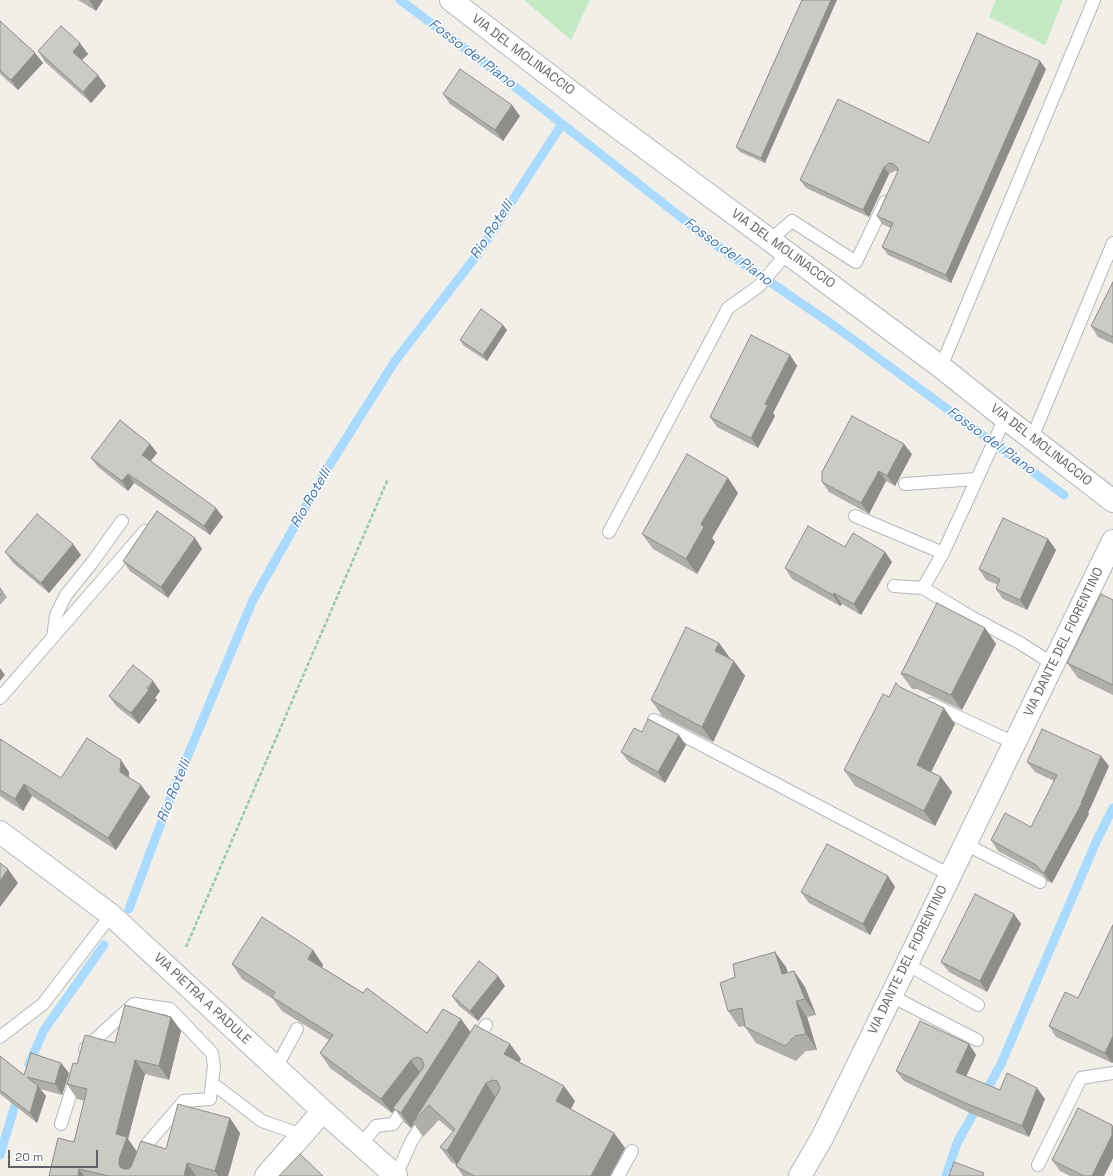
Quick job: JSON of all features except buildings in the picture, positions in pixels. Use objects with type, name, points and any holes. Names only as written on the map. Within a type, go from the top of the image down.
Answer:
[{"type":"street","name":"VIA DEL MOLINACCIO","points":[[450,0],[597,112],[770,240],[784,257],[941,367],[1002,423],[1032,438],[1113,501]]},
{"type":"street","name":"VIA DANTE DEL FIORENTINO","points":[[800,1176],[823,1136],[1113,542]]},
{"type":"street","name":"VIA PIETRA A PADULE","points":[[0,832],[112,915],[361,1145],[390,1174]]},
{"type":"street","points":[[266,1176],[323,1111]]},
{"type":"lane","points":[[941,367],[1094,0]]},
{"type":"lane","points":[[770,240],[792,221],[856,262],[890,192]]},
{"type":"lane","points":[[1032,438],[1113,243]]},
{"type":"lane","points":[[609,532],[728,308],[759,286],[784,257]]},
{"type":"lane","points":[[923,588],[943,553],[1002,423]]},
{"type":"lane","points":[[905,484],[977,479]]},
{"type":"lane","points":[[855,516],[943,553]]},
{"type":"lane","points":[[53,637],[56,615],[66,595],[91,564],[122,521]]},
{"type":"lane","points":[[0,698],[145,531]]},
{"type":"lane","points":[[894,586],[923,588],[971,617],[1020,643],[1053,664]]},
{"type":"lane","points":[[921,699],[1014,743]]},
{"type":"lane","points":[[654,720],[950,875]]},
{"type":"lane","points":[[965,844],[1040,882]]},
{"type":"lane","points":[[0,1037],[43,1004],[112,915]]},
{"type":"lane","points":[[907,964],[978,1005]]},
{"type":"lane","points":[[891,996],[977,1040]]},
{"type":"lane","points":[[61,1124],[84,1050],[134,1004],[170,1009],[212,1053],[214,1066],[210,1099],[184,1101],[148,1143],[136,1176]]},
{"type":"lane","points":[[469,1051],[486,1025]]},
{"type":"lane","points":[[276,1068],[297,1029]]},
{"type":"lane","points":[[1038,1166],[1081,1078],[1113,1072]]},
{"type":"lane","points":[[212,1083],[262,1121],[302,1135]]},
{"type":"lane","points":[[361,1145],[376,1126],[393,1124],[417,1092]]},
{"type":"lane","points":[[390,1174],[432,1109]]},
{"type":"lane","points":[[618,1176],[632,1151]]},
{"type":"path","points":[[174,973],[388,479]]},
{"type":"green space","points":[[524,0],[590,0],[571,40]]},
{"type":"green space","points":[[996,0],[1063,0],[1045,45],[989,17]]},
{"type":"waterway","name":"Fosso del Piano","points":[[400,0],[491,68],[720,248],[836,327],[1064,495]]},
{"type":"waterway","name":"Rio Rotelli","points":[[129,909],[175,786],[253,600],[327,469],[395,361],[477,255],[562,124]]},
{"type":"waterway","points":[[946,1176],[957,1143],[1001,1064],[1096,842],[1113,808]]},
{"type":"waterway","name":"Rio Rotelli","points":[[29,1064],[44,1030],[104,945]]},
{"type":"waterway","name":"Rio Rotelli","points":[[0,1155],[18,1095]]}]
